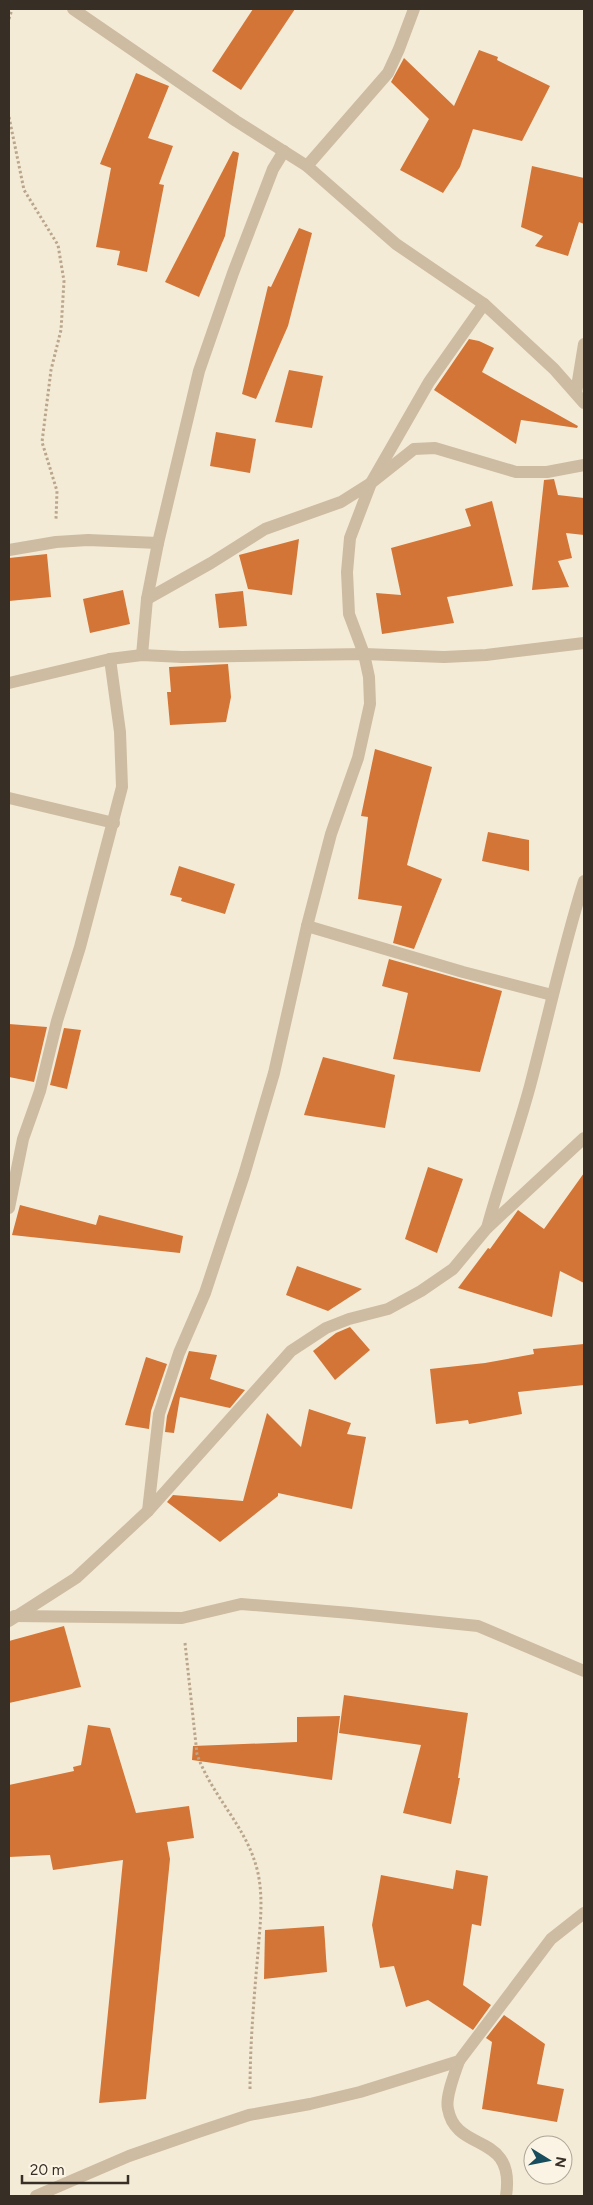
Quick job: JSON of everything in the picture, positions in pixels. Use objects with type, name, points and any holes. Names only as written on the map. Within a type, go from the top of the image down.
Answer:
[{"type":"street","points":[[73,9],[236,121],[307,166],[396,244],[484,304],[554,369],[584,403]]},
{"type":"street","points":[[307,166],[388,73],[400,49],[414,9]]},
{"type":"street","points":[[142,655],[147,599],[158,543],[199,371],[233,273],[273,169],[284,151]]},
{"type":"street","points":[[148,1512],[159,1414],[179,1353],[205,1293],[244,1175],[274,1073],[307,926],[331,834],[358,758],[370,704],[369,677],[364,654],[349,614],[347,572],[350,538],[371,483],[429,382],[484,304]]},
{"type":"street","points":[[576,393],[584,344]]},
{"type":"street","points":[[147,599],[211,563],[265,529],[340,502],[371,483],[414,448],[435,448],[516,472],[547,472],[584,465]]},
{"type":"street","points":[[9,550],[56,542],[88,540],[158,543]]},
{"type":"street","points":[[9,684],[110,659],[142,655],[182,657],[364,654],[444,657],[486,655],[584,643]]},
{"type":"street","points":[[9,1208],[23,1140],[40,1091],[65,990],[80,946],[122,787],[120,732],[110,659]]},
{"type":"street","points":[[9,798],[114,823]]},
{"type":"street","points":[[488,1228],[499,1184],[525,1105],[552,995],[584,881]]},
{"type":"street","points":[[307,926],[463,972],[552,995]]},
{"type":"street","points":[[11,1619],[76,1578],[148,1512],[291,1351],[326,1328],[349,1318],[388,1309],[421,1291],[453,1269],[488,1228],[584,1138]]},
{"type":"street","points":[[11,1619],[182,1618],[240,1604],[350,1613],[478,1626],[584,1672]]},
{"type":"street","points":[[506,2196],[507,2171],[495,2151],[470,2139],[453,2125],[447,2108],[459,2061],[550,1939],[584,1913]]},
{"type":"street","points":[[36,2196],[129,2156],[249,2115],[310,2104],[360,2092],[459,2061]]},
{"type":"path","points":[[9,19],[12,9]]},
{"type":"path","points":[[9,117],[24,190],[58,245],[64,281],[60,330],[51,370],[42,442],[57,491],[56,542]]},
{"type":"path","points":[[182,1618],[197,1754],[203,1771],[238,1826],[257,1868],[260,1914],[250,2059],[249,2115]]},
{"type":"building","points":[[253,9],[295,9],[241,90],[212,71]]},
{"type":"building","points":[[479,50],[498,57],[497,60],[550,86],[522,141],[473,129],[460,167],[443,193],[400,170],[429,119],[391,82],[404,58],[454,106]]},
{"type":"building","points":[[136,73],[169,86],[148,138],[173,146],[159,184],[164,185],[147,272],[117,265],[120,251],[96,247],[111,168],[100,164]]},
{"type":"building","points":[[233,151],[239,153],[225,236],[199,297],[165,282]]},
{"type":"building","points":[[532,166],[584,178],[584,224],[579,222],[568,256],[535,246],[543,236],[521,227]]},
{"type":"building","points":[[299,228],[312,233],[288,326],[256,399],[242,394],[268,286],[271,287]]},
{"type":"building","points":[[469,339],[479,341],[494,348],[482,372],[578,426],[577,428],[521,420],[516,444],[434,390]]},
{"type":"building","points":[[289,370],[323,376],[312,428],[275,422]]},
{"type":"building","points":[[216,432],[256,439],[250,473],[210,466]]},
{"type":"building","points":[[554,479],[558,495],[584,498],[584,535],[566,533],[572,558],[558,561],[569,587],[532,590],[544,480]]},
{"type":"building","points":[[492,501],[513,586],[447,597],[454,623],[382,634],[376,593],[401,595],[391,548],[471,526],[465,509]]},
{"type":"building","points":[[299,539],[292,595],[248,589],[239,555]]},
{"type":"building","points":[[47,554],[51,597],[9,601],[9,558]]},
{"type":"building","points":[[123,590],[130,624],[90,633],[83,599]]},
{"type":"building","points":[[243,591],[247,626],[219,628],[215,594]]},
{"type":"building","points":[[228,664],[231,697],[226,722],[170,725],[167,692],[171,692],[169,667]]},
{"type":"building","points":[[375,749],[432,767],[407,865],[442,879],[414,949],[393,943],[402,906],[358,899],[368,817],[361,816]]},
{"type":"building","points":[[488,832],[529,840],[529,871],[482,861]]},
{"type":"building","points":[[179,866],[235,884],[225,914],[181,901],[182,898],[170,895]]},
{"type":"building","points":[[389,959],[502,991],[480,1072],[393,1059],[408,993],[382,986]]},
{"type":"building","points":[[9,1024],[47,1027],[34,1082],[9,1077]]},
{"type":"building","points":[[64,1028],[81,1030],[67,1089],[50,1085]]},
{"type":"building","points":[[323,1057],[395,1075],[385,1128],[304,1115]]},
{"type":"building","points":[[428,1167],[463,1179],[437,1253],[405,1239]]},
{"type":"building","points":[[584,1173],[584,1283],[560,1271],[552,1317],[458,1288],[488,1248],[490,1249],[518,1210],[544,1229]]},
{"type":"building","points":[[20,1205],[96,1225],[99,1215],[183,1236],[180,1253],[12,1235]]},
{"type":"building","points":[[297,1266],[362,1289],[328,1311],[286,1295]]},
{"type":"building","points":[[350,1327],[370,1350],[335,1380],[313,1351],[336,1333]]},
{"type":"building","points":[[584,1344],[584,1385],[518,1392],[522,1414],[469,1424],[468,1420],[436,1424],[430,1369],[485,1363],[534,1354],[533,1349]]},
{"type":"building","points":[[189,1351],[217,1355],[210,1379],[245,1390],[230,1408],[180,1397],[174,1433],[165,1432],[167,1416]]},
{"type":"building","points":[[146,1357],[167,1364],[151,1411],[149,1429],[125,1425]]},
{"type":"building","points":[[309,1409],[351,1423],[347,1434],[366,1437],[352,1509],[278,1493],[278,1496],[220,1542],[167,1502],[173,1495],[243,1501],[267,1413],[301,1447]]},
{"type":"building","points":[[64,1626],[81,1687],[9,1703],[9,1641]]},
{"type":"building","points":[[344,1695],[468,1713],[458,1778],[460,1778],[451,1824],[403,1813],[421,1745],[339,1733]]},
{"type":"building","points":[[340,1716],[332,1780],[192,1760],[193,1746],[297,1742],[297,1717]]},
{"type":"building","points":[[88,1725],[110,1728],[136,1813],[189,1806],[194,1838],[167,1842],[170,1859],[146,2099],[99,2103],[123,1860],[53,1870],[50,1855],[9,1857],[9,1785],[74,1771],[73,1767],[81,1765]]},
{"type":"building","points":[[456,1870],[488,1876],[481,1926],[472,1924],[463,1985],[491,2005],[473,2030],[428,2000],[406,2007],[394,1966],[380,1968],[372,1925],[381,1875],[453,1889]]},
{"type":"building","points":[[324,1926],[327,1972],[264,1979],[265,1930]]},
{"type":"building","points":[[504,2015],[545,2044],[537,2084],[564,2089],[557,2122],[482,2109],[492,2042],[486,2038]]}]
